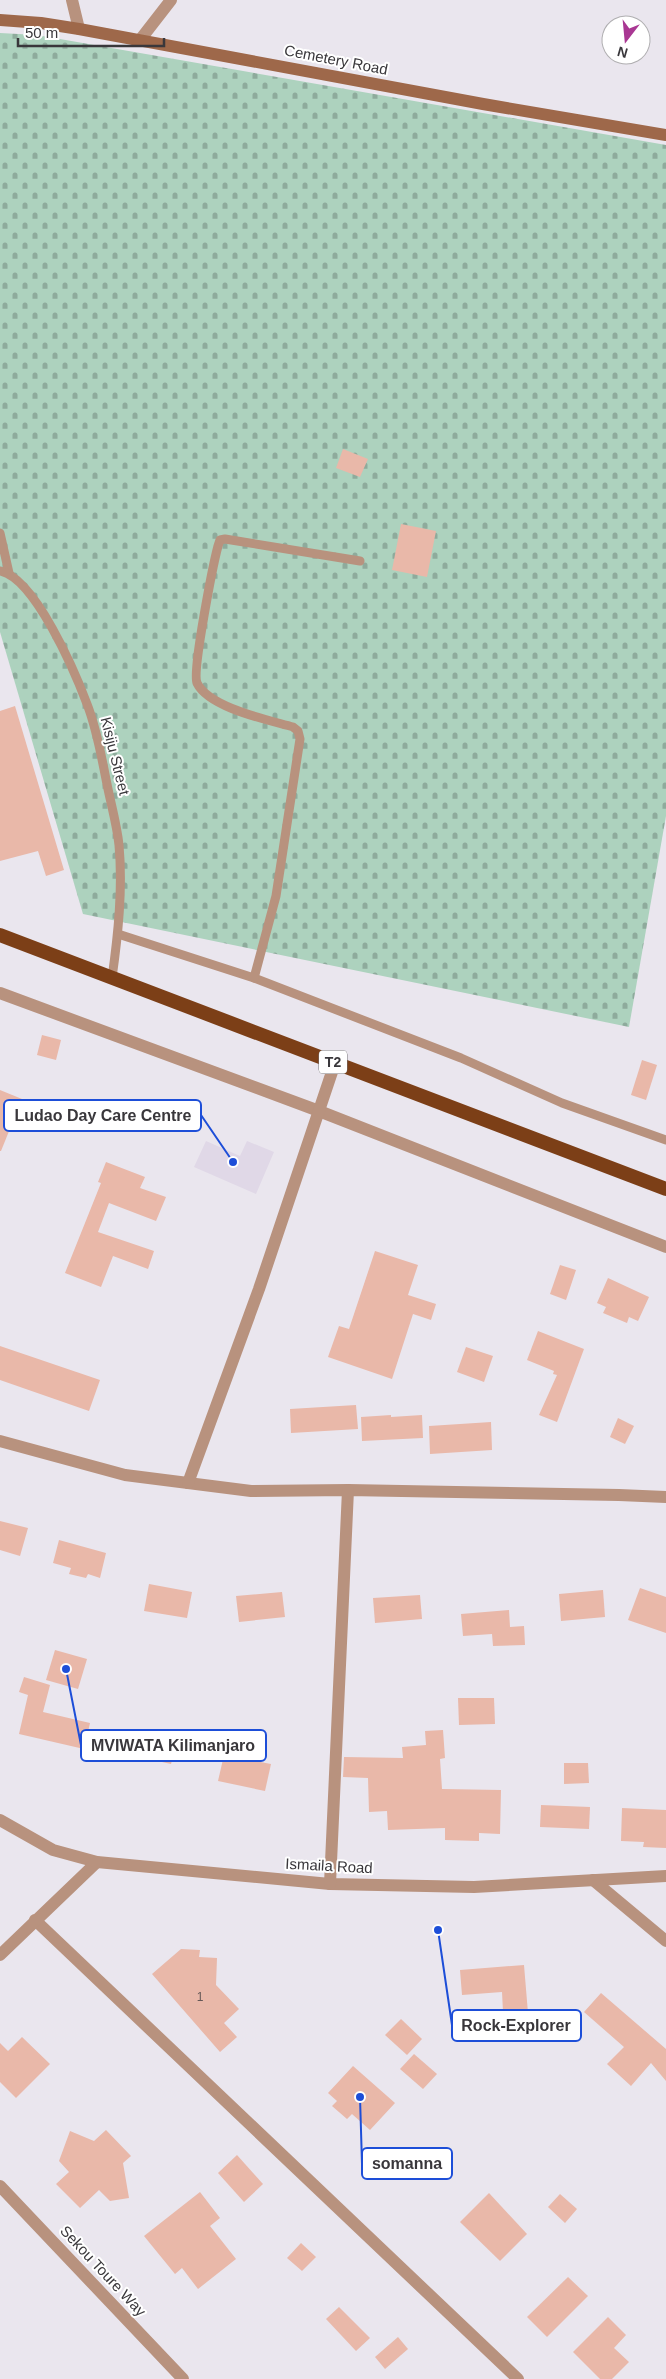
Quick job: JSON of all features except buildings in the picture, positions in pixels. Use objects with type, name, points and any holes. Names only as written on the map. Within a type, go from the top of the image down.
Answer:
[{"type":"highway","name":"T2","points":[[0,935],[666,1189]]},
{"type":"main road","name":"Cemetery Road","points":[[0,20],[41,23],[140,40],[483,104],[666,135]]},
{"type":"street","points":[[72,0],[79,30]]},
{"type":"street","points":[[140,40],[170,0]]},
{"type":"street","points":[[0,992],[319,1111],[666,1247]]},
{"type":"street","points":[[188,1483],[259,1289],[335,1063]]},
{"type":"street","points":[[0,1440],[126,1475],[251,1492],[348,1490],[666,1497]]},
{"type":"street","points":[[330,1884],[348,1490]]},
{"type":"street","name":"Ismaila Road","points":[[0,1820],[53,1850],[97,1862],[330,1884],[474,1887],[666,1876]]},
{"type":"street","points":[[0,1955],[97,1862]]},
{"type":"street","points":[[593,1880],[666,1941]]},
{"type":"street","points":[[35,1920],[518,2379]]},
{"type":"street","name":"Sekou Toure Way","points":[[0,2186],[183,2379]]},
{"type":"lane","points":[[0,533],[5,572]]},
{"type":"lane","points":[[254,978],[276,896],[300,739],[298,731],[293,727],[230,708],[208,694],[197,683],[199,647],[218,546],[220,540],[225,539],[360,561]]},
{"type":"lane","name":"Kisiju Street","points":[[5,572],[22,585],[40,607],[65,653],[88,706],[115,816],[119,847],[118,934],[112,978]]},
{"type":"lane","points":[[118,934],[254,978],[461,1058],[562,1103],[666,1140]]},
{"type":"shaded area","points":[[206,1141],[240,1156],[247,1141],[274,1152],[256,1194],[194,1167]]},
{"type":"green space","points":[[0,33],[37,35],[666,145],[666,816],[629,1027],[83,914],[0,632]]},
{"type":"place","name":"Ludao Day Care Centre","points":[[233,1162]]},
{"type":"place","name":"MVIWATA Kilimanjaro","points":[[66,1669]]},
{"type":"place","name":"Rock-Explorer","points":[[438,1930]]},
{"type":"place","name":"somanna","points":[[360,2097]]}]
